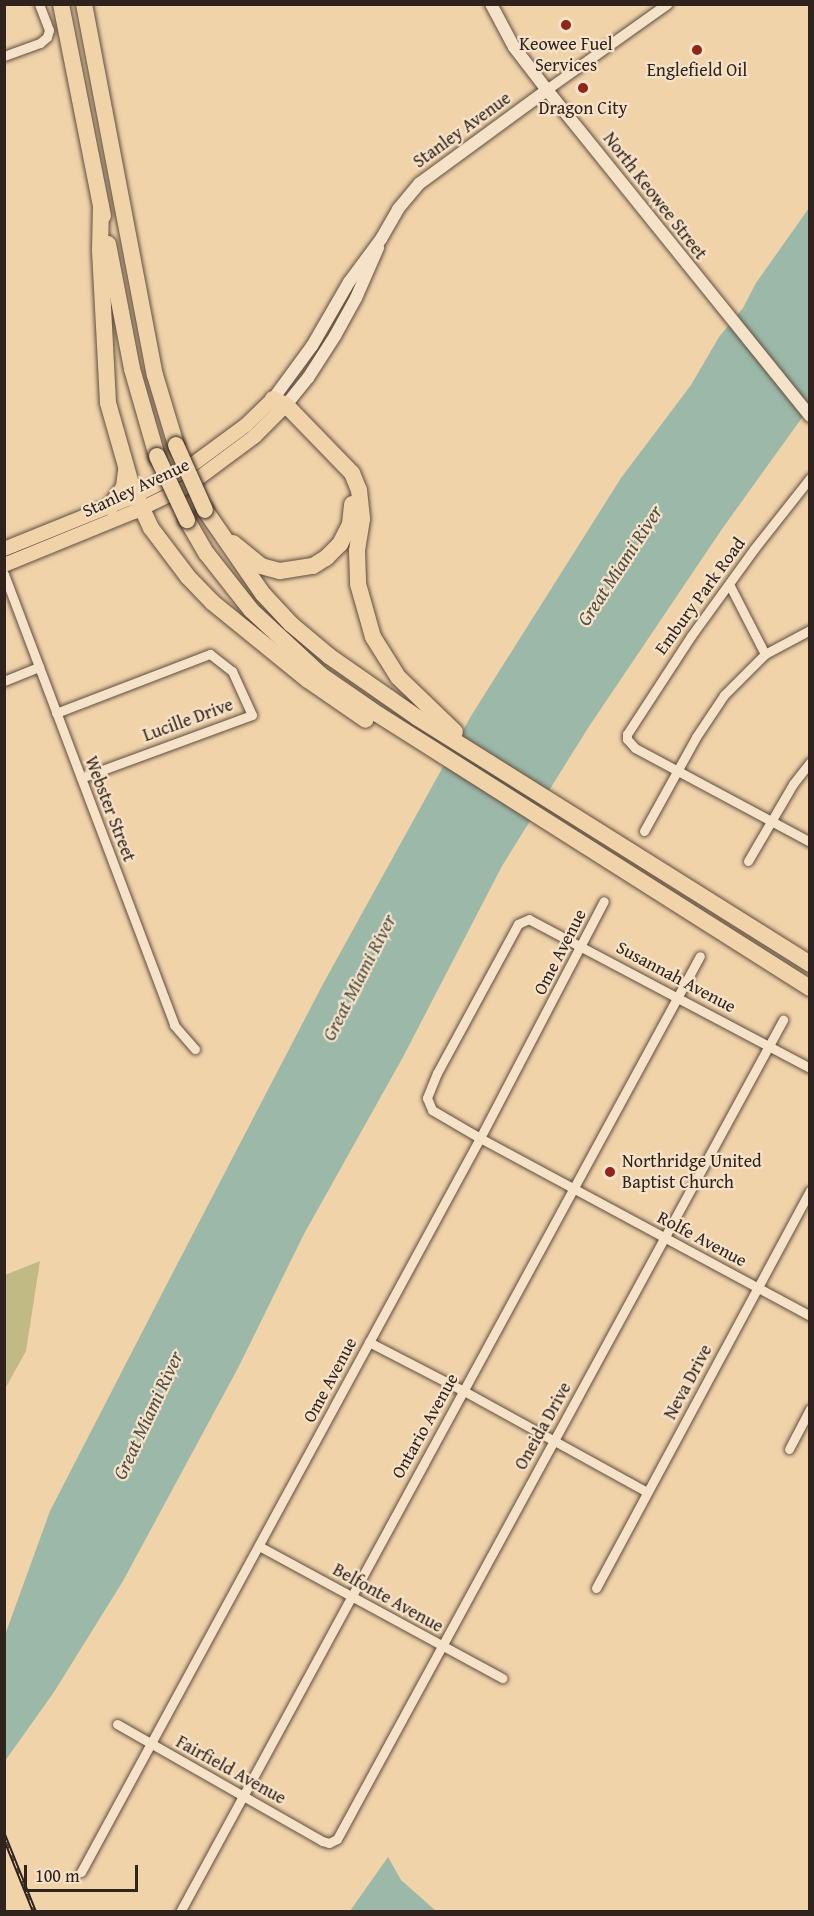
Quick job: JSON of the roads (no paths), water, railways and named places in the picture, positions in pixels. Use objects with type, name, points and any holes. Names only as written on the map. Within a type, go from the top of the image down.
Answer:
[{"type":"highway","points":[[62,4],[132,369],[157,456],[187,520],[231,587],[273,632],[321,675],[406,738]]},
{"type":"highway","points":[[84,4],[155,375],[176,445],[205,510],[256,586],[291,624],[337,663],[420,710],[481,758],[810,964]]},
{"type":"highway","points":[[101,206],[100,250],[108,403],[126,469],[151,528],[212,602],[308,680],[348,708],[456,764],[810,988]]},
{"type":"highway","points":[[216,526],[261,566],[280,571],[313,566],[326,558],[340,544],[350,524],[352,503],[348,485],[337,465],[280,405]]},
{"type":"highway","points":[[280,405],[352,472],[359,490],[362,519],[357,551],[358,584],[364,611],[385,657],[420,710]]},
{"type":"highway","points":[[110,507],[124,487],[126,469]]},
{"type":"main road","name":"North Keowee Street","points":[[492,4],[514,47],[547,90],[810,416]]},
{"type":"main road","name":"Stanley Avenue","points":[[4,564],[139,502],[188,486],[255,436],[280,405],[349,282],[381,238],[398,209],[429,174],[547,90]]},
{"type":"main road","name":"Stanley Avenue","points":[[4,549],[110,507],[139,502]]},
{"type":"street","points":[[4,56],[28,48],[47,37],[49,30],[39,4]]},
{"type":"street","name":"Stanley Avenue","points":[[547,90],[668,4]]},
{"type":"street","name":"Embury Park Road","points":[[678,772],[635,748],[627,739],[627,734],[667,671],[729,584],[810,478]]},
{"type":"street","name":"Webster Street","points":[[4,574],[174,1025],[195,1049]]},
{"type":"street","points":[[729,584],[765,654]]},
{"type":"street","points":[[644,831],[696,737],[719,702],[751,665],[765,654],[810,630]]},
{"type":"street","name":"Lucille Drive","points":[[56,713],[210,654],[232,671],[252,715],[81,778]]},
{"type":"street","points":[[4,681],[39,667]]},
{"type":"street","points":[[748,861],[793,784],[810,762]]},
{"type":"street","points":[[678,772],[810,842]]},
{"type":"street","name":"Ome Avenue","points":[[81,1872],[480,1138],[604,901]]},
{"type":"street","name":"Susannah Avenue","points":[[427,1098],[437,1073],[518,924],[525,919],[535,920],[810,1068]]},
{"type":"street","name":"Ontario Avenue","points":[[180,1911],[572,1187],[700,956]]},
{"type":"street","name":"Oneida Drive","points":[[329,1843],[341,1834],[783,1020]]},
{"type":"street","name":"Rolfe Avenue","points":[[427,1098],[432,1110],[480,1138],[810,1316]]},
{"type":"street","name":"Neva Drive","points":[[596,1588],[810,1191]]},
{"type":"street","points":[[369,1342],[464,1390],[553,1442],[647,1492]]},
{"type":"street","points":[[789,1449],[810,1409]]},
{"type":"street","name":"Belfonte Avenue","points":[[259,1546],[502,1678]]},
{"type":"street","name":"Fairfield Avenue","points":[[117,1725],[329,1843]]},
{"type":"water","name":"Great Miami River","points":[[809,208],[809,408],[722,529],[588,728],[502,866],[403,1057],[304,1234],[238,1368],[123,1581],[54,1692],[5,1761],[5,1635],[50,1511],[169,1280],[323,984],[471,716],[621,478],[691,385],[719,337],[743,308],[756,283]]},
{"type":"water","points":[[388,1857],[401,1880],[436,1911],[350,1911]]},
{"type":"railway","points":[[4,1835],[35,1912]]},
{"type":"place","name":"Keowee Fuel Services","points":[[566,25]]},
{"type":"place","name":"Englefield Oil","points":[[697,50]]},
{"type":"place","name":"Dragon City","points":[[583,88]]},
{"type":"place","name":"Northridge United Baptist Church","points":[[610,1172]]}]
